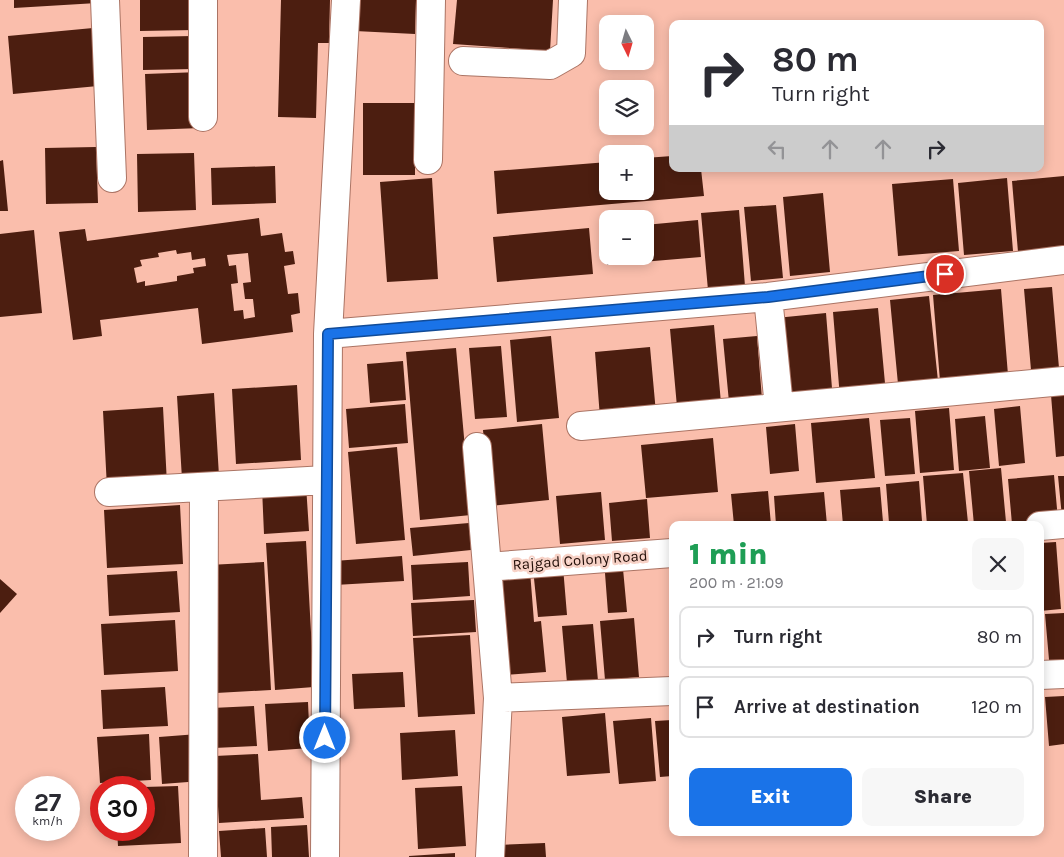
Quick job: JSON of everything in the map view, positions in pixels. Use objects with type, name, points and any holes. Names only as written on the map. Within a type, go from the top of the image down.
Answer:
[{"type":"street","points":[[105,0],[112,178]]},
{"type":"street","points":[[203,0],[203,117]]},
{"type":"street","points":[[325,857],[328,334],[346,0]]},
{"type":"street","points":[[428,160],[431,0]]},
{"type":"street","points":[[463,61],[550,65],[571,54],[573,0]]},
{"type":"street","points":[[328,334],[768,297],[1064,262]]},
{"type":"street","points":[[768,297],[778,407]]},
{"type":"street","points":[[581,426],[1064,380]]},
{"type":"street","points":[[477,447],[498,698],[490,857]]},
{"type":"street","points":[[109,492],[326,480]]},
{"type":"street","points":[[203,857],[204,487]]},
{"type":"street","points":[[1044,526],[1064,524]]},
{"type":"street","name":"Rajgad Colony Road","points":[[487,567],[669,553]]},
{"type":"street","points":[[1044,675],[1064,674]]},
{"type":"street","points":[[498,698],[669,691]]},
{"type":"building","points":[[14,0],[97,0],[97,3],[14,8]]},
{"type":"building","points":[[140,0],[194,0],[195,30],[140,31]]},
{"type":"building","points":[[281,0],[330,0],[329,43],[318,43],[316,118],[278,117]]},
{"type":"building","points":[[356,0],[416,0],[415,34],[355,31]]},
{"type":"building","points":[[457,0],[553,0],[550,51],[453,44]]},
{"type":"building","points":[[93,28],[98,86],[13,94],[8,36]]},
{"type":"building","points":[[193,36],[194,69],[143,70],[143,37]]},
{"type":"building","points":[[200,72],[201,128],[147,130],[145,74]]},
{"type":"building","points":[[363,103],[415,103],[415,175],[363,175]]},
{"type":"building","points":[[96,147],[98,203],[46,204],[45,148]]},
{"type":"building","points":[[194,153],[196,210],[138,212],[137,154]]},
{"type":"building","points":[[669,156],[669,172],[701,172],[704,196],[497,214],[494,171],[599,163],[599,200],[654,200],[654,157]]},
{"type":"building","points":[[3,160],[8,211],[0,211],[0,161]]},
{"type":"building","points":[[275,166],[276,203],[212,205],[211,168]]},
{"type":"building","points":[[1064,176],[1064,248],[1018,252],[1012,181]]},
{"type":"building","points":[[432,178],[438,279],[387,282],[380,182]]},
{"type":"building","points":[[1007,178],[1013,251],[964,255],[958,183]]},
{"type":"building","points":[[953,179],[959,251],[898,256],[892,184]]},
{"type":"building","points":[[823,193],[830,272],[790,276],[783,197]]},
{"type":"building","points":[[776,205],[783,278],[751,281],[744,207]]},
{"type":"building","points":[[739,210],[745,286],[708,290],[701,213]]},
{"type":"building","points":[[259,218],[261,236],[282,233],[285,252],[293,251],[295,264],[284,266],[288,294],[298,293],[300,313],[291,315],[293,332],[202,344],[198,308],[100,320],[102,336],[73,340],[59,232],[85,229],[87,241]],"holes":[[[176,250],[177,254],[191,252],[192,260],[205,258],[206,266],[193,268],[194,273],[177,276],[177,281],[145,286],[145,281],[137,283],[134,268],[142,266],[140,260],[159,257],[158,253]],[[248,253],[251,282],[243,283],[245,299],[253,299],[255,317],[244,319],[243,310],[234,311],[231,284],[238,283],[236,265],[229,266],[227,255]]]},
{"type":"building","points":[[698,220],[701,257],[654,261],[654,224]]},
{"type":"building","points":[[589,228],[593,274],[497,282],[493,237]]},
{"type":"building","points":[[34,230],[42,313],[0,317],[0,234]]},
{"type":"building","points":[[1052,287],[1059,368],[1031,370],[1024,289]]},
{"type":"building","points":[[1001,289],[1008,375],[940,381],[933,295]]},
{"type":"building","points":[[929,296],[938,381],[898,384],[890,300]]},
{"type":"building","points":[[878,308],[886,394],[840,398],[833,312]]},
{"type":"building","points":[[826,313],[833,401],[784,405],[776,318]]},
{"type":"building","points":[[714,325],[721,403],[677,407],[670,329]]},
{"type":"building","points":[[551,336],[559,418],[517,422],[510,340]]},
{"type":"building","points":[[757,336],[762,399],[729,402],[723,339]]},
{"type":"building","points":[[501,346],[507,417],[475,419],[469,348]]},
{"type":"building","points":[[650,347],[656,413],[600,418],[595,352]]},
{"type":"building","points":[[456,348],[471,515],[420,520],[406,352]]},
{"type":"building","points":[[403,361],[406,400],[370,403],[367,364]]},
{"type":"building","points":[[297,385],[301,460],[236,464],[232,389]]},
{"type":"building","points":[[214,393],[219,476],[182,479],[177,396]]},
{"type":"building","points":[[1064,394],[1064,456],[1056,457],[1051,395]]},
{"type":"building","points":[[405,404],[408,443],[349,448],[346,409]]},
{"type":"building","points":[[1020,406],[1025,463],[999,466],[994,409]]},
{"type":"building","points":[[163,407],[167,484],[107,488],[103,411]]},
{"type":"building","points":[[949,408],[954,470],[920,473],[915,411]]},
{"type":"building","points":[[985,416],[990,468],[959,471],[955,419]]},
{"type":"building","points":[[869,418],[875,478],[816,483],[811,423]]},
{"type":"building","points":[[910,418],[915,474],[885,476],[880,420]]},
{"type":"building","points":[[542,424],[549,500],[490,506],[483,430]]},
{"type":"building","points":[[795,424],[799,471],[770,474],[766,427]]},
{"type":"building","points":[[713,438],[718,492],[646,498],[641,445]]},
{"type":"building","points":[[397,447],[405,540],[356,544],[348,452]]},
{"type":"building","points":[[1001,468],[1006,521],[974,521],[969,471]]},
{"type":"building","points":[[963,473],[968,521],[927,521],[923,476]]},
{"type":"building","points":[[1054,475],[1058,520],[1012,521],[1008,479]]},
{"type":"building","points":[[1058,476],[1064,476],[1064,517],[1062,517]]},
{"type":"building","points":[[919,481],[922,521],[889,521],[886,484]]},
{"type":"building","points":[[306,485],[309,531],[264,534],[262,488]]},
{"type":"building","points":[[880,487],[883,521],[843,521],[840,490]]},
{"type":"building","points":[[768,491],[771,521],[734,521],[731,494]]},
{"type":"building","points":[[601,492],[605,540],[560,544],[556,496]]},
{"type":"building","points":[[824,492],[827,521],[776,521],[774,496]]},
{"type":"building","points":[[647,499],[650,538],[612,541],[609,503]]},
{"type":"building","points":[[180,505],[183,564],[107,568],[104,510]]},
{"type":"building","points":[[469,523],[471,550],[413,556],[410,528]]},
{"type":"building","points":[[306,541],[314,687],[275,690],[266,543]]},
{"type":"building","points":[[1056,542],[1061,609],[1044,611],[1044,543]]},
{"type":"building","points":[[402,556],[404,581],[335,585],[334,561]]},
{"type":"building","points":[[622,558],[627,612],[608,613],[604,560]]},
{"type":"building","points":[[264,562],[271,690],[216,693],[209,565]]},
{"type":"building","points":[[468,562],[470,596],[413,600],[411,565]]},
{"type":"building","points":[[563,567],[567,615],[538,617],[533,569]]},
{"type":"building","points":[[177,571],[180,612],[109,616],[107,575]]},
{"type":"building","points":[[530,571],[534,622],[541,621],[546,672],[506,675],[498,574]]},
{"type":"building","points":[[0,579],[17,594],[0,613]]},
{"type":"building","points":[[474,600],[476,632],[413,636],[411,603]]},
{"type":"building","points":[[1064,613],[1064,670],[1050,671],[1045,614]]},
{"type":"building","points":[[634,618],[639,677],[605,680],[600,621]]},
{"type":"building","points":[[175,620],[178,671],[104,675],[101,624]]},
{"type":"building","points":[[593,624],[598,681],[567,683],[562,626]]},
{"type":"building","points":[[470,635],[475,714],[418,717],[413,638]]},
{"type":"building","points":[[403,672],[405,707],[354,709],[352,674]]},
{"type":"building","points":[[165,687],[168,726],[103,729],[101,690]]},
{"type":"building","points":[[1064,696],[1064,744],[1049,746],[1045,697]]},
{"type":"building","points":[[308,702],[310,748],[268,751],[265,704]]},
{"type":"building","points":[[254,706],[257,746],[214,748],[212,708]]},
{"type":"building","points":[[605,713],[610,773],[567,776],[562,717]]},
{"type":"building","points":[[651,718],[656,781],[619,784],[613,721]]},
{"type":"building","points":[[669,720],[669,776],[660,777],[655,721]]},
{"type":"building","points":[[455,730],[458,776],[402,780],[400,733]]},
{"type":"building","points":[[149,734],[151,776],[100,776],[97,737]]},
{"type":"building","points":[[198,734],[201,781],[162,784],[159,737]]},
{"type":"building","points":[[258,754],[261,800],[302,797],[304,818],[219,823],[215,756]]},
{"type":"building","points":[[178,786],[181,843],[118,846],[118,841],[155,841],[155,787]]},
{"type":"building","points":[[462,786],[466,846],[418,849],[415,788]]},
{"type":"building","points":[[307,825],[309,857],[272,857],[271,827]]},
{"type":"building","points":[[265,828],[267,857],[221,857],[219,831]]},
{"type":"building","points":[[545,843],[546,857],[497,857],[496,845]]},
{"type":"building","points":[[455,853],[455,857],[409,857],[409,856]]},
{"type":"route","points":[[325,738],[328,334],[768,297],[945,274]]}]
